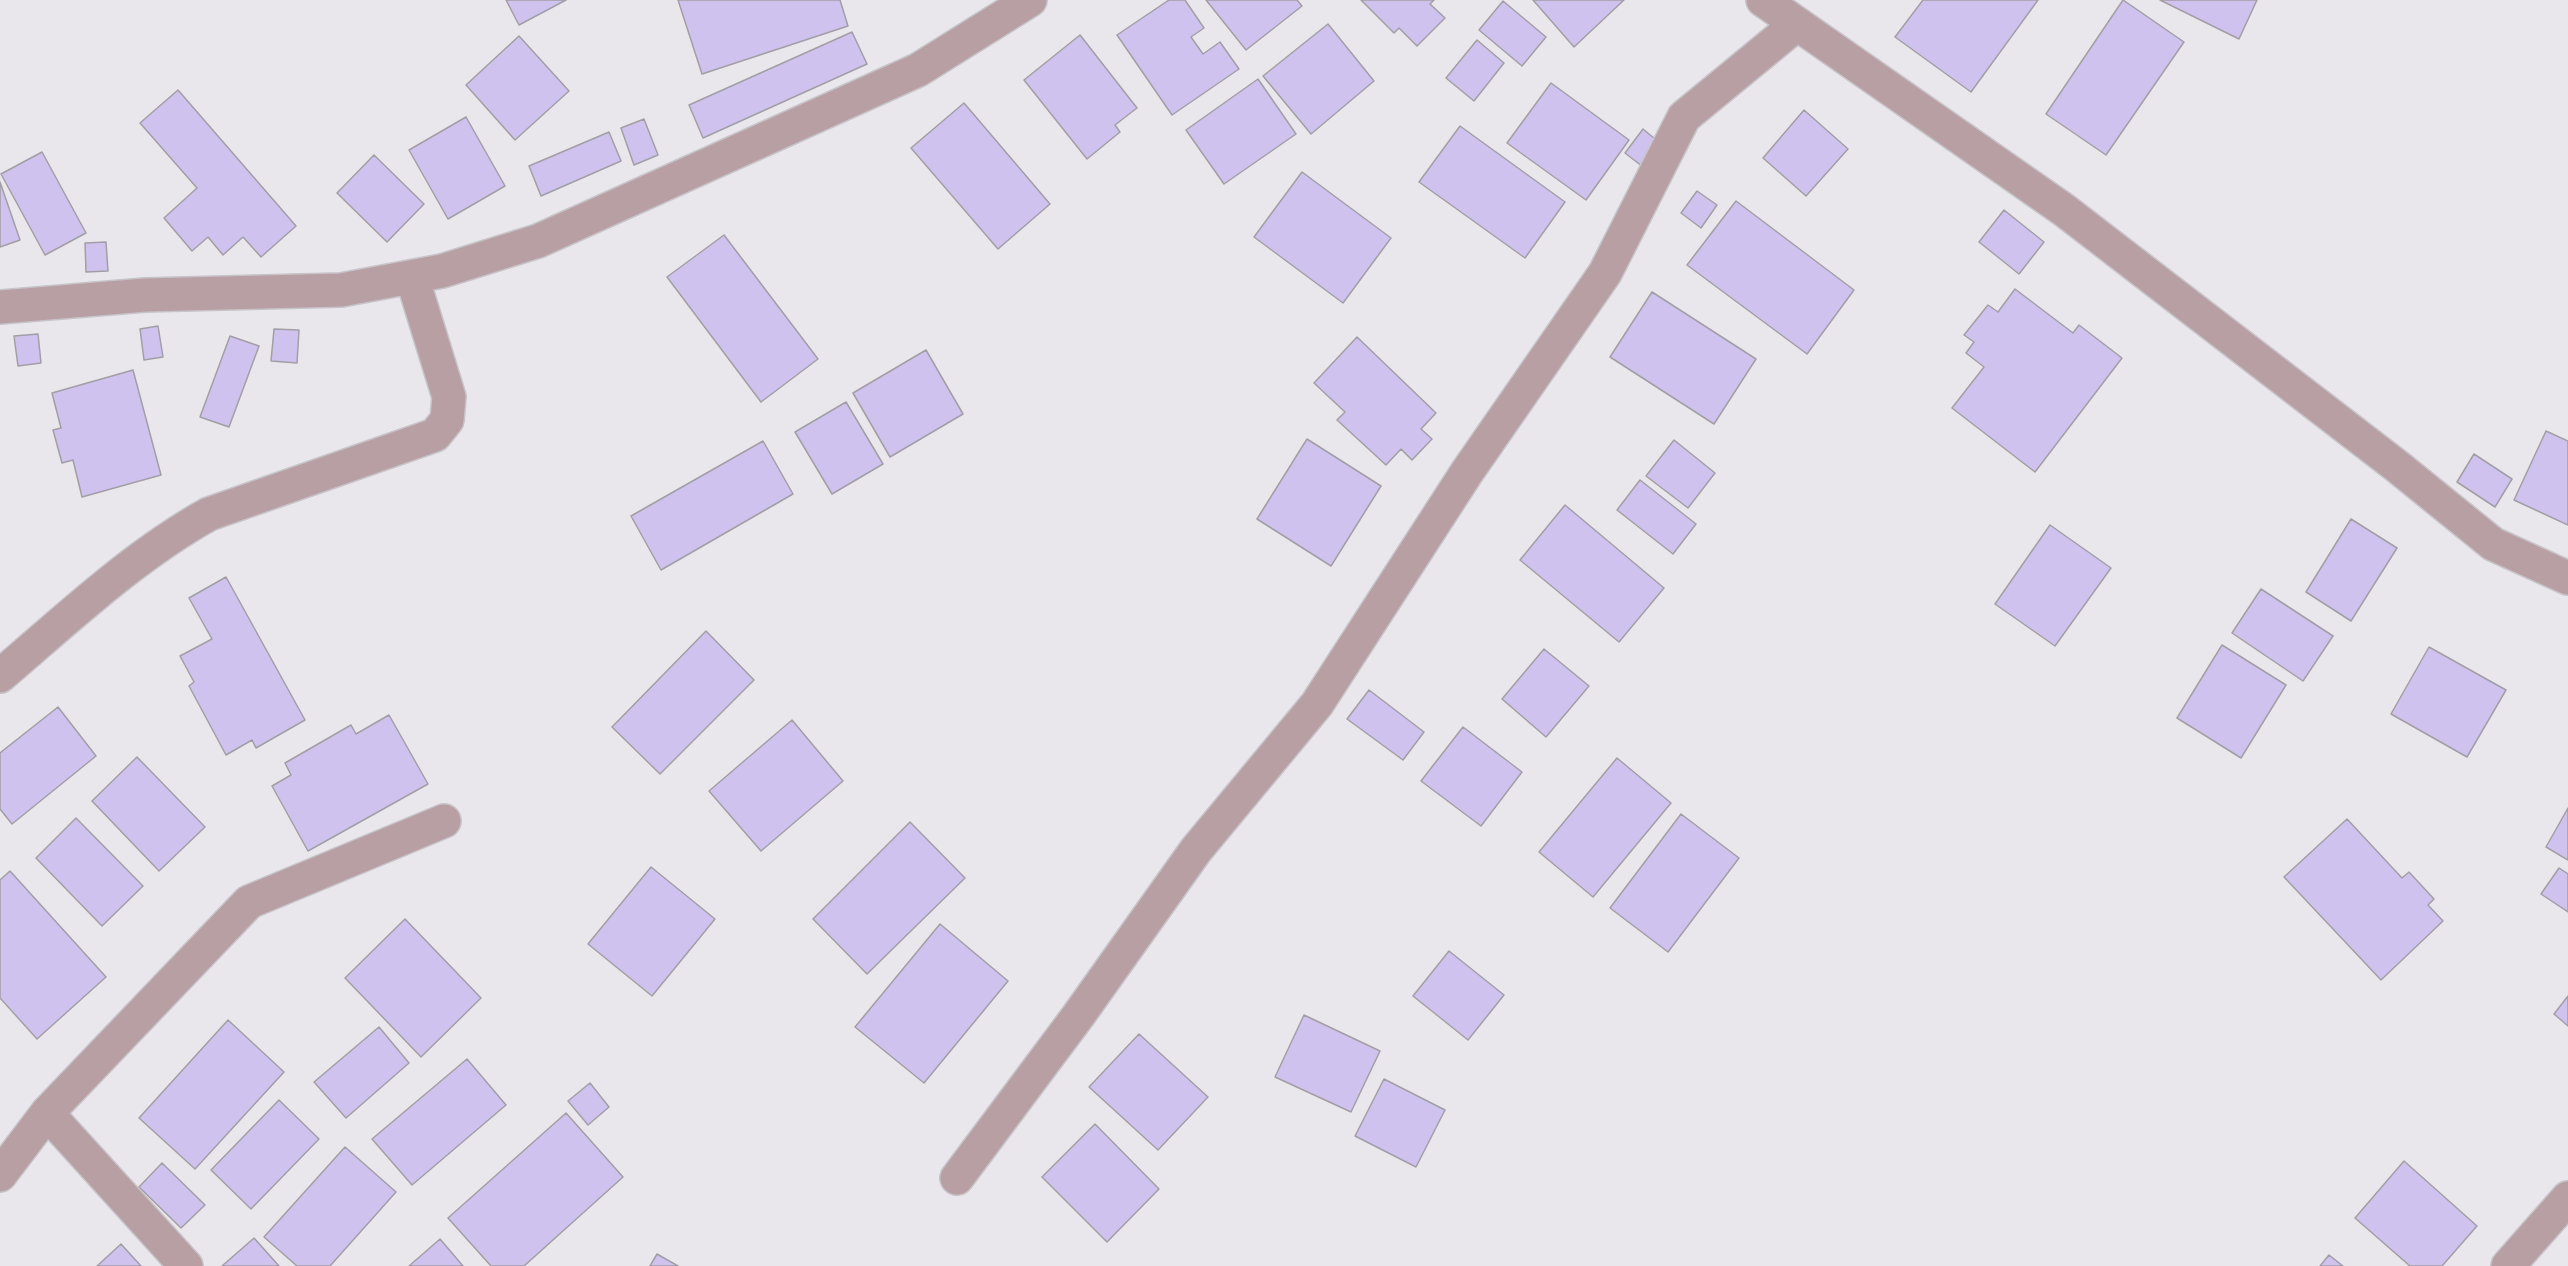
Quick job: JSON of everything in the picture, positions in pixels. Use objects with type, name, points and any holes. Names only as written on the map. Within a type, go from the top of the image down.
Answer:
[{"type":"street","points":[[0,307],[145,295],[341,290],[442,272],[538,241],[918,70],[1030,0]]},
{"type":"street","points":[[1763,0],[2064,210],[2398,467],[2493,544],[2568,578]]},
{"type":"street","points":[[957,1178],[1078,1016],[1196,850],[1317,704],[1467,472],[1605,273],[1684,117],[1797,24]]},
{"type":"street","points":[[0,676],[113,579],[187,526],[209,514],[435,435],[447,420],[449,397],[412,277]]},
{"type":"street","points":[[0,1175],[47,1113],[249,902],[444,820]]},
{"type":"street","points":[[47,1113],[186,1266]]},
{"type":"street","points":[[2508,1266],[2568,1198]]},
{"type":"building","points":[[506,0],[566,0],[519,25]]},
{"type":"building","points":[[678,0],[840,0],[848,26],[702,74]]},
{"type":"building","points":[[1169,0],[1185,0],[1204,28],[1191,37],[1203,54],[1220,42],[1239,69],[1172,115],[1117,35]]},
{"type":"building","points":[[1206,0],[1297,0],[1302,6],[1246,50]]},
{"type":"building","points":[[1361,0],[1434,0],[1430,4],[1445,18],[1417,46],[1399,28],[1394,33]]},
{"type":"building","points":[[1533,0],[1624,0],[1574,47]]},
{"type":"building","points":[[1923,0],[2038,0],[1971,92],[1895,37]]},
{"type":"building","points":[[2123,0],[2184,42],[2106,155],[2046,114]]},
{"type":"building","points":[[2160,0],[2257,0],[2239,39]]},
{"type":"building","points":[[1503,1],[1546,37],[1522,66],[1479,30]]},
{"type":"building","points":[[1328,24],[1374,81],[1311,134],[1263,76]]},
{"type":"building","points":[[852,32],[867,64],[703,138],[689,105]]},
{"type":"building","points":[[1080,35],[1137,108],[1115,125],[1120,132],[1087,159],[1024,80]]},
{"type":"building","points":[[519,36],[569,91],[515,140],[466,85]]},
{"type":"building","points":[[1477,40],[1504,63],[1474,101],[1446,78]]},
{"type":"building","points":[[1258,79],[1296,134],[1224,184],[1186,130]]},
{"type":"building","points":[[1551,83],[1629,140],[1586,200],[1507,143]]},
{"type":"building","points":[[178,90],[296,226],[261,257],[243,237],[223,255],[208,237],[192,251],[164,218],[197,188],[140,123]]},
{"type":"building","points":[[964,103],[1050,204],[998,249],[911,148]]},
{"type":"building","points":[[1804,110],[1848,149],[1806,196],[1763,158]]},
{"type":"building","points":[[466,117],[505,186],[448,219],[409,150]]},
{"type":"building","points":[[644,119],[658,155],[634,165],[621,128]]},
{"type":"building","points":[[1460,126],[1565,202],[1525,258],[1419,182]]},
{"type":"building","points":[[1643,129],[1661,144],[1643,167],[1625,153]]},
{"type":"building","points":[[609,132],[621,161],[541,196],[529,166]]},
{"type":"building","points":[[42,152],[86,233],[45,255],[1,174]]},
{"type":"building","points":[[374,155],[424,204],[387,242],[337,193]]},
{"type":"building","points":[[1302,172],[1391,238],[1343,303],[1254,237]]},
{"type":"building","points":[[0,182],[20,240],[0,247]]},
{"type":"building","points":[[1697,191],[1717,205],[1701,228],[1681,213]]},
{"type":"building","points":[[1736,201],[1854,290],[1807,354],[1687,265]]},
{"type":"building","points":[[2004,210],[2044,242],[2019,274],[1979,242]]},
{"type":"building","points":[[724,235],[818,359],[761,402],[667,277]]},
{"type":"building","points":[[106,242],[108,271],[86,272],[85,243]]},
{"type":"building","points":[[2015,289],[2073,333],[2079,325],[2122,358],[2035,472],[1952,408],[1984,367],[1966,353],[1974,342],[1964,335],[1988,305],[1998,312]]},
{"type":"building","points":[[1652,292],[1756,359],[1714,424],[1610,357]]},
{"type":"building","points":[[158,326],[163,357],[144,360],[140,329]]},
{"type":"building","points":[[274,329],[299,330],[297,363],[271,361]]},
{"type":"building","points":[[38,334],[41,363],[18,366],[14,336]]},
{"type":"building","points":[[230,336],[259,346],[229,427],[200,417]]},
{"type":"building","points":[[1357,337],[1436,413],[1421,429],[1432,439],[1412,460],[1401,449],[1386,465],[1337,420],[1345,412],[1314,383]]},
{"type":"building","points":[[926,350],[963,414],[890,457],[853,393]]},
{"type":"building","points":[[133,370],[161,475],[82,497],[73,460],[62,463],[53,430],[61,428],[52,393]]},
{"type":"building","points":[[846,402],[883,464],[832,494],[795,432]]},
{"type":"building","points":[[2546,431],[2568,441],[2568,525],[2514,500]]},
{"type":"building","points":[[1307,439],[1381,486],[1331,566],[1257,519]]},
{"type":"building","points":[[1674,440],[1715,473],[1688,508],[1646,476]]},
{"type":"building","points":[[763,441],[793,494],[661,570],[631,516]]},
{"type":"building","points":[[2474,454],[2512,479],[2495,507],[2457,482]]},
{"type":"building","points":[[1640,480],[1696,524],[1673,554],[1617,510]]},
{"type":"building","points":[[1565,505],[1664,588],[1619,642],[1520,560]]},
{"type":"building","points":[[2351,519],[2397,548],[2351,621],[2306,592]]},
{"type":"building","points":[[2050,525],[2111,568],[2055,646],[1995,604]]},
{"type":"building","points":[[226,577],[305,720],[256,748],[252,740],[226,755],[189,686],[194,682],[180,656],[212,639],[189,598]]},
{"type":"building","points":[[2261,589],[2333,636],[2303,681],[2232,633]]},
{"type":"building","points":[[706,631],[754,680],[660,774],[612,727]]},
{"type":"building","points":[[2222,645],[2286,685],[2241,758],[2177,718]]},
{"type":"building","points":[[2429,647],[2506,690],[2467,757],[2391,714]]},
{"type":"building","points":[[1544,649],[1589,686],[1546,737],[1502,699]]},
{"type":"building","points":[[1369,690],[1424,732],[1403,760],[1347,719]]},
{"type":"building","points":[[58,707],[96,756],[12,824],[0,809],[0,753]]},
{"type":"building","points":[[389,715],[428,784],[308,851],[272,786],[291,775],[285,763],[351,725],[356,734]]},
{"type":"building","points":[[792,720],[843,781],[761,851],[709,791]]},
{"type":"building","points":[[1463,727],[1522,772],[1481,826],[1421,781]]},
{"type":"building","points":[[137,757],[205,827],[159,871],[92,801]]},
{"type":"building","points":[[1617,758],[1671,803],[1593,897],[1539,852]]},
{"type":"building","points":[[2568,808],[2568,860],[2546,847]]},
{"type":"building","points":[[1681,814],[1739,858],[1668,952],[1610,908]]},
{"type":"building","points":[[76,818],[143,886],[102,926],[36,858]]},
{"type":"building","points":[[2347,819],[2402,878],[2409,872],[2434,899],[2428,905],[2443,921],[2381,980],[2284,877]]},
{"type":"building","points":[[910,822],[965,878],[867,974],[813,919]]},
{"type":"building","points":[[651,867],[715,919],[652,996],[588,944]]},
{"type":"building","points":[[2559,868],[2568,874],[2568,912],[2541,894]]},
{"type":"building","points":[[10,871],[106,977],[37,1039],[0,998],[0,880]]},
{"type":"building","points":[[405,919],[481,998],[421,1057],[345,978]]},
{"type":"building","points":[[940,924],[1008,981],[924,1083],[855,1027]]},
{"type":"building","points":[[1449,951],[1504,995],[1468,1040],[1413,996]]},
{"type":"building","points":[[2568,996],[2568,1026],[2554,1014]]},
{"type":"building","points":[[1304,1015],[1380,1051],[1351,1112],[1275,1077]]},
{"type":"building","points":[[228,1020],[284,1072],[195,1169],[139,1118]]},
{"type":"building","points":[[379,1027],[409,1063],[346,1118],[314,1082]]},
{"type":"building","points":[[1139,1034],[1208,1097],[1158,1150],[1089,1087]]},
{"type":"building","points":[[467,1059],[506,1105],[412,1185],[372,1139]]},
{"type":"building","points":[[1384,1079],[1445,1110],[1416,1167],[1355,1136]]},
{"type":"building","points":[[590,1083],[609,1107],[588,1125],[568,1101]]},
{"type":"building","points":[[279,1100],[319,1139],[251,1209],[211,1170]]},
{"type":"building","points":[[566,1113],[623,1177],[524,1266],[491,1266],[448,1218]]},
{"type":"building","points":[[1095,1124],[1159,1189],[1107,1242],[1042,1177]]},
{"type":"building","points":[[345,1147],[396,1192],[330,1266],[297,1266],[264,1237]]},
{"type":"building","points":[[2404,1161],[2477,1226],[2442,1266],[2410,1266],[2355,1218]]},
{"type":"building","points":[[162,1163],[205,1205],[181,1228],[139,1187]]},
{"type":"building","points":[[254,1238],[279,1266],[222,1266]]},
{"type":"building","points":[[440,1239],[463,1266],[409,1266]]},
{"type":"building","points":[[121,1244],[141,1266],[97,1266]]},
{"type":"building","points":[[657,1254],[678,1266],[650,1266]]},
{"type":"building","points":[[2329,1255],[2343,1266],[2320,1266]]}]
